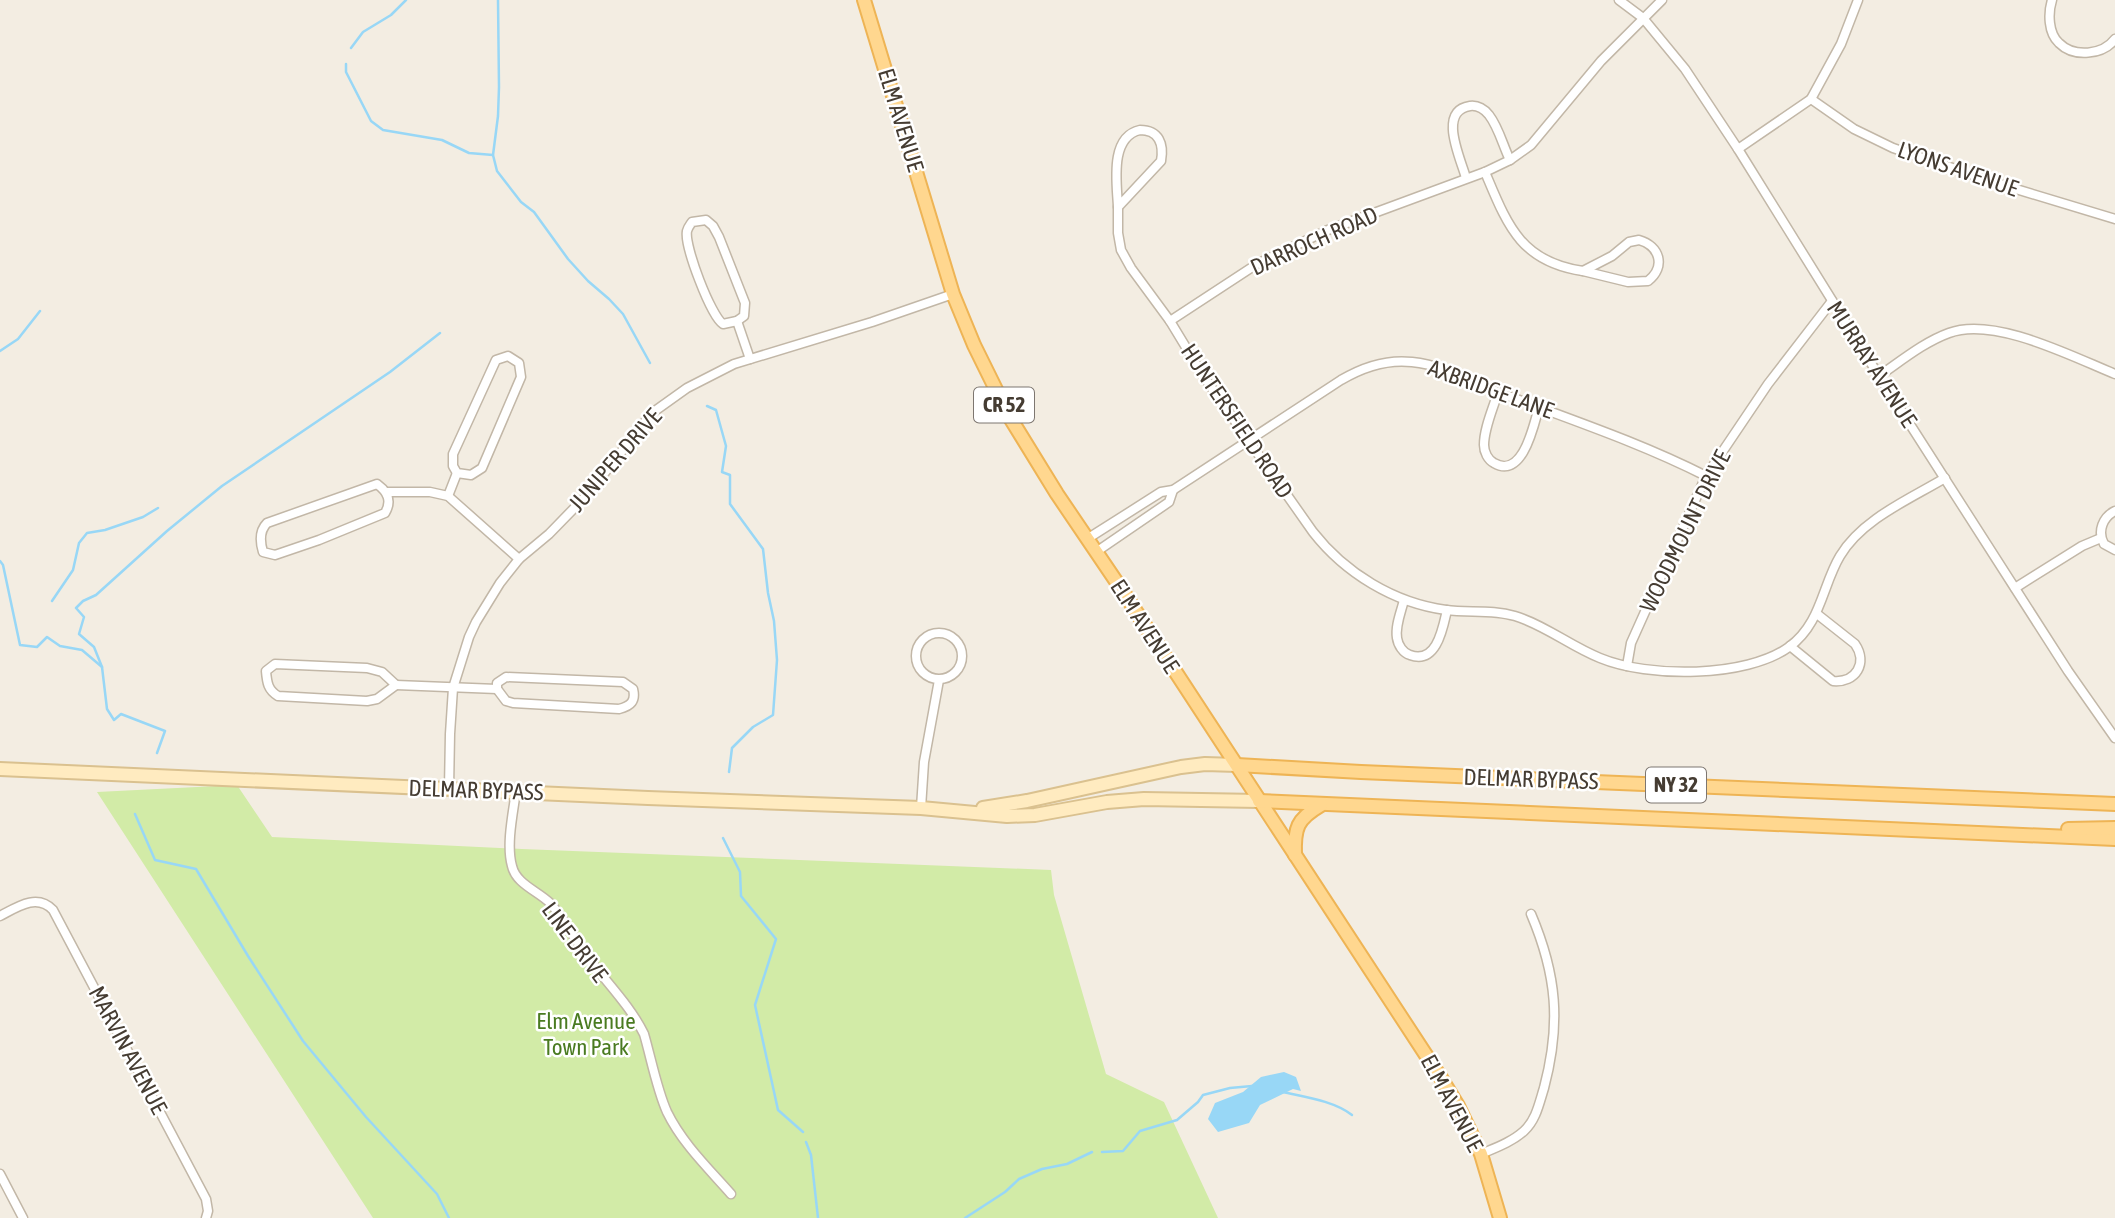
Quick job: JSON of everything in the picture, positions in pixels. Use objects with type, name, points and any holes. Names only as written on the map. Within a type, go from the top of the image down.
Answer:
[{"type":"main road","name":"ELM AVENUE","points":[[864,0],[953,294],[974,345],[1009,416],[1057,494],[1441,1077],[1481,1154],[1500,1218]]},
{"type":"main road","name":"DELMAR BYPASS","points":[[1237,765],[2115,804]]},
{"type":"main road","name":"DELMAR BYPASS","points":[[1259,801],[2115,839]]},
{"type":"main road","points":[[1295,856],[1294,838],[1297,828],[1304,816],[1321,804]]},
{"type":"main road","points":[[2056,836],[2069,829],[2115,828]]},
{"type":"street","name":"MURRAY AVENUE","points":[[1619,0],[1643,18],[1685,69],[2068,671],[2115,738]]},
{"type":"street","name":"DARROCH ROAD","points":[[1170,321],[1269,258],[1328,230],[1485,172],[1510,160],[1531,145],[1601,61],[1662,0]]},
{"type":"street","points":[[1738,149],[1811,99],[1840,44],[1858,0]]},
{"type":"street","points":[[2052,0],[2050,20],[2052,32],[2059,43],[2072,50],[2086,52],[2102,50],[2115,39]]},
{"type":"street","name":"LYONS AVENUE","points":[[1811,99],[1854,129],[1893,148],[2115,219]]},
{"type":"street","points":[[1466,178],[1452,131],[1456,114],[1466,107],[1474,105],[1489,114],[1510,160]]},
{"type":"street","name":"HUNTERSFIELD ROAD","points":[[1118,208],[1161,161],[1162,145],[1154,133],[1148,130],[1134,132],[1125,138],[1121,145],[1116,173],[1118,233],[1121,250],[1170,321],[1204,377],[1325,548],[1373,585],[1404,600],[1447,610],[1513,615],[1600,658],[1627,666],[1679,671],[1748,666],[1790,646],[1817,614],[1840,555],[1857,535],[1895,507],[1945,478]]},
{"type":"street","points":[[1485,172],[1505,216],[1522,242],[1548,263],[1628,282],[1641,282],[1653,277],[1660,263],[1656,250],[1650,244],[1639,240],[1629,242],[1612,256],[1583,271]]},
{"type":"street","points":[[706,220],[719,237],[745,303],[744,316],[737,321],[723,324],[710,308],[688,246],[686,232],[692,222],[706,220]]},
{"type":"street","name":"JUNIPER DRIVE","points":[[449,789],[453,688],[476,622],[500,583],[519,559],[549,534],[587,495],[652,413],[687,388],[734,364],[953,294]]},
{"type":"street","name":"WOODMOUNT DRIVE","points":[[1627,666],[1631,643],[1706,476],[1768,384],[1832,301]]},
{"type":"street","points":[[737,321],[750,359]]},
{"type":"street","points":[[1880,376],[1920,348],[1948,333],[1980,330],[2021,337],[2115,374]]},
{"type":"street","points":[[508,356],[520,363],[522,377],[482,468],[471,475],[457,473],[453,466],[453,454],[490,370],[496,360],[508,356]]},
{"type":"street","name":"AXBRIDGE LANE","points":[[1087,539],[1161,492],[1173,490],[1360,369],[1393,362],[1422,363],[1469,380],[1595,426],[1706,476]]},
{"type":"street","points":[[1499,392],[1486,431],[1484,449],[1490,461],[1497,465],[1511,465],[1519,459],[1528,443],[1539,407]]},
{"type":"street","points":[[448,496],[457,473]]},
{"type":"street","points":[[387,492],[387,508],[380,516],[275,555],[263,552],[260,541],[267,523],[377,484],[387,492],[429,492],[448,496],[519,559]]},
{"type":"street","name":"AXBRIDGE LANE","points":[[1096,552],[1169,502],[1173,490]]},
{"type":"street","points":[[1131,511],[1138,523]]},
{"type":"street","points":[[2115,511],[2106,517],[2101,538],[2104,544],[2115,550]]},
{"type":"street","points":[[2015,588],[2082,546],[2101,538]]},
{"type":"street","points":[[1404,600],[1397,639],[1405,652],[1412,656],[1424,655],[1433,649],[1440,638],[1447,610]]},
{"type":"street","points":[[1790,646],[1833,681],[1849,680],[1855,675],[1861,662],[1855,644],[1817,614]]},
{"type":"street","points":[[935,633],[943,633],[957,641],[961,647],[962,662],[954,675],[939,680],[925,674],[917,662],[916,654],[922,641],[935,633]]},
{"type":"street","points":[[396,685],[382,672],[367,668],[275,664],[266,671],[268,687],[278,696],[367,701],[377,699],[396,685],[497,689]]},
{"type":"street","points":[[506,677],[611,680],[629,685],[634,694],[632,704],[620,709],[513,703],[506,701],[497,689],[497,683],[506,677]]},
{"type":"street","points":[[920,808],[924,762],[939,680]]},
{"type":"street","name":"DELMAR BYPASS","points":[[951,810],[996,807],[1181,766],[1237,765]]},
{"type":"street","name":"DELMAR BYPASS","points":[[0,769],[920,808],[1007,816],[1035,815],[1115,801],[1144,799],[1259,801]]},
{"type":"street","points":[[1078,789],[1079,807]]},
{"type":"street","name":"LINE DRIVE","points":[[516,791],[511,834],[512,866],[516,875],[549,902],[604,980],[639,1022],[666,1110],[674,1125],[731,1194]]},
{"type":"street","points":[[2098,803],[2115,797]]},
{"type":"street","name":"MARVIN AVENUE","points":[[0,916],[35,901],[48,904],[53,910],[206,1199],[207,1214]]},
{"type":"street","points":[[1481,1154],[1513,1139],[1530,1124],[1535,1116],[1547,1074],[1556,1020],[1555,1005],[1544,945],[1531,914]]},
{"type":"street","points":[[0,1174],[23,1218]]},
{"type":"green space","name":"Elm Avenue Town Park","points":[[237,785],[272,837],[1051,870],[1054,895],[1106,1074],[1164,1102],[1218,1218],[373,1218],[97,792]]},
{"type":"water","points":[[1284,1072],[1296,1077],[1301,1091],[1293,1089],[1260,1105],[1249,1123],[1218,1132],[1208,1119],[1215,1103],[1243,1092],[1261,1077]]},
{"type":"waterway","points":[[351,48],[363,32],[391,15],[406,0]]},
{"type":"waterway","points":[[498,0],[499,87],[493,155],[497,171],[521,202],[534,212],[568,259],[623,314],[650,363]]},
{"type":"waterway","points":[[346,64],[346,72],[371,121],[383,130],[442,140],[469,153],[493,155]]},
{"type":"waterway","points":[[0,351],[18,339],[40,311]]},
{"type":"waterway","points":[[102,667],[94,647],[79,634],[84,617],[76,608],[83,601],[96,595],[222,486],[390,372],[440,333]]},
{"type":"waterway","points":[[707,406],[716,410],[726,446],[722,472],[730,475],[730,504],[763,549],[777,660],[773,715],[753,727],[732,748],[729,772]]},
{"type":"waterway","points":[[52,601],[73,570],[79,543],[87,533],[143,517],[158,508]]},
{"type":"waterway","points":[[0,561],[20,645],[37,647],[47,637],[60,646],[82,650],[102,667],[107,709],[114,720],[121,714],[165,731],[157,753]]},
{"type":"waterway","points":[[135,814],[155,860],[196,869],[303,1041],[366,1117],[437,1194],[449,1218]]},
{"type":"waterway","points":[[723,838],[740,872],[741,896],[776,939],[755,1005],[778,1110],[803,1132]]},
{"type":"waterway","points":[[1102,1152],[1123,1151],[1140,1131],[1177,1120],[1203,1095],[1252,1086]]},
{"type":"waterway","points":[[1283,1092],[1328,1103],[1352,1115]]},
{"type":"waterway","points":[[806,1142],[811,1155],[818,1218]]},
{"type":"waterway","points":[[965,1218],[1005,1192],[1019,1179],[1042,1169],[1067,1164],[1092,1152]]}]
